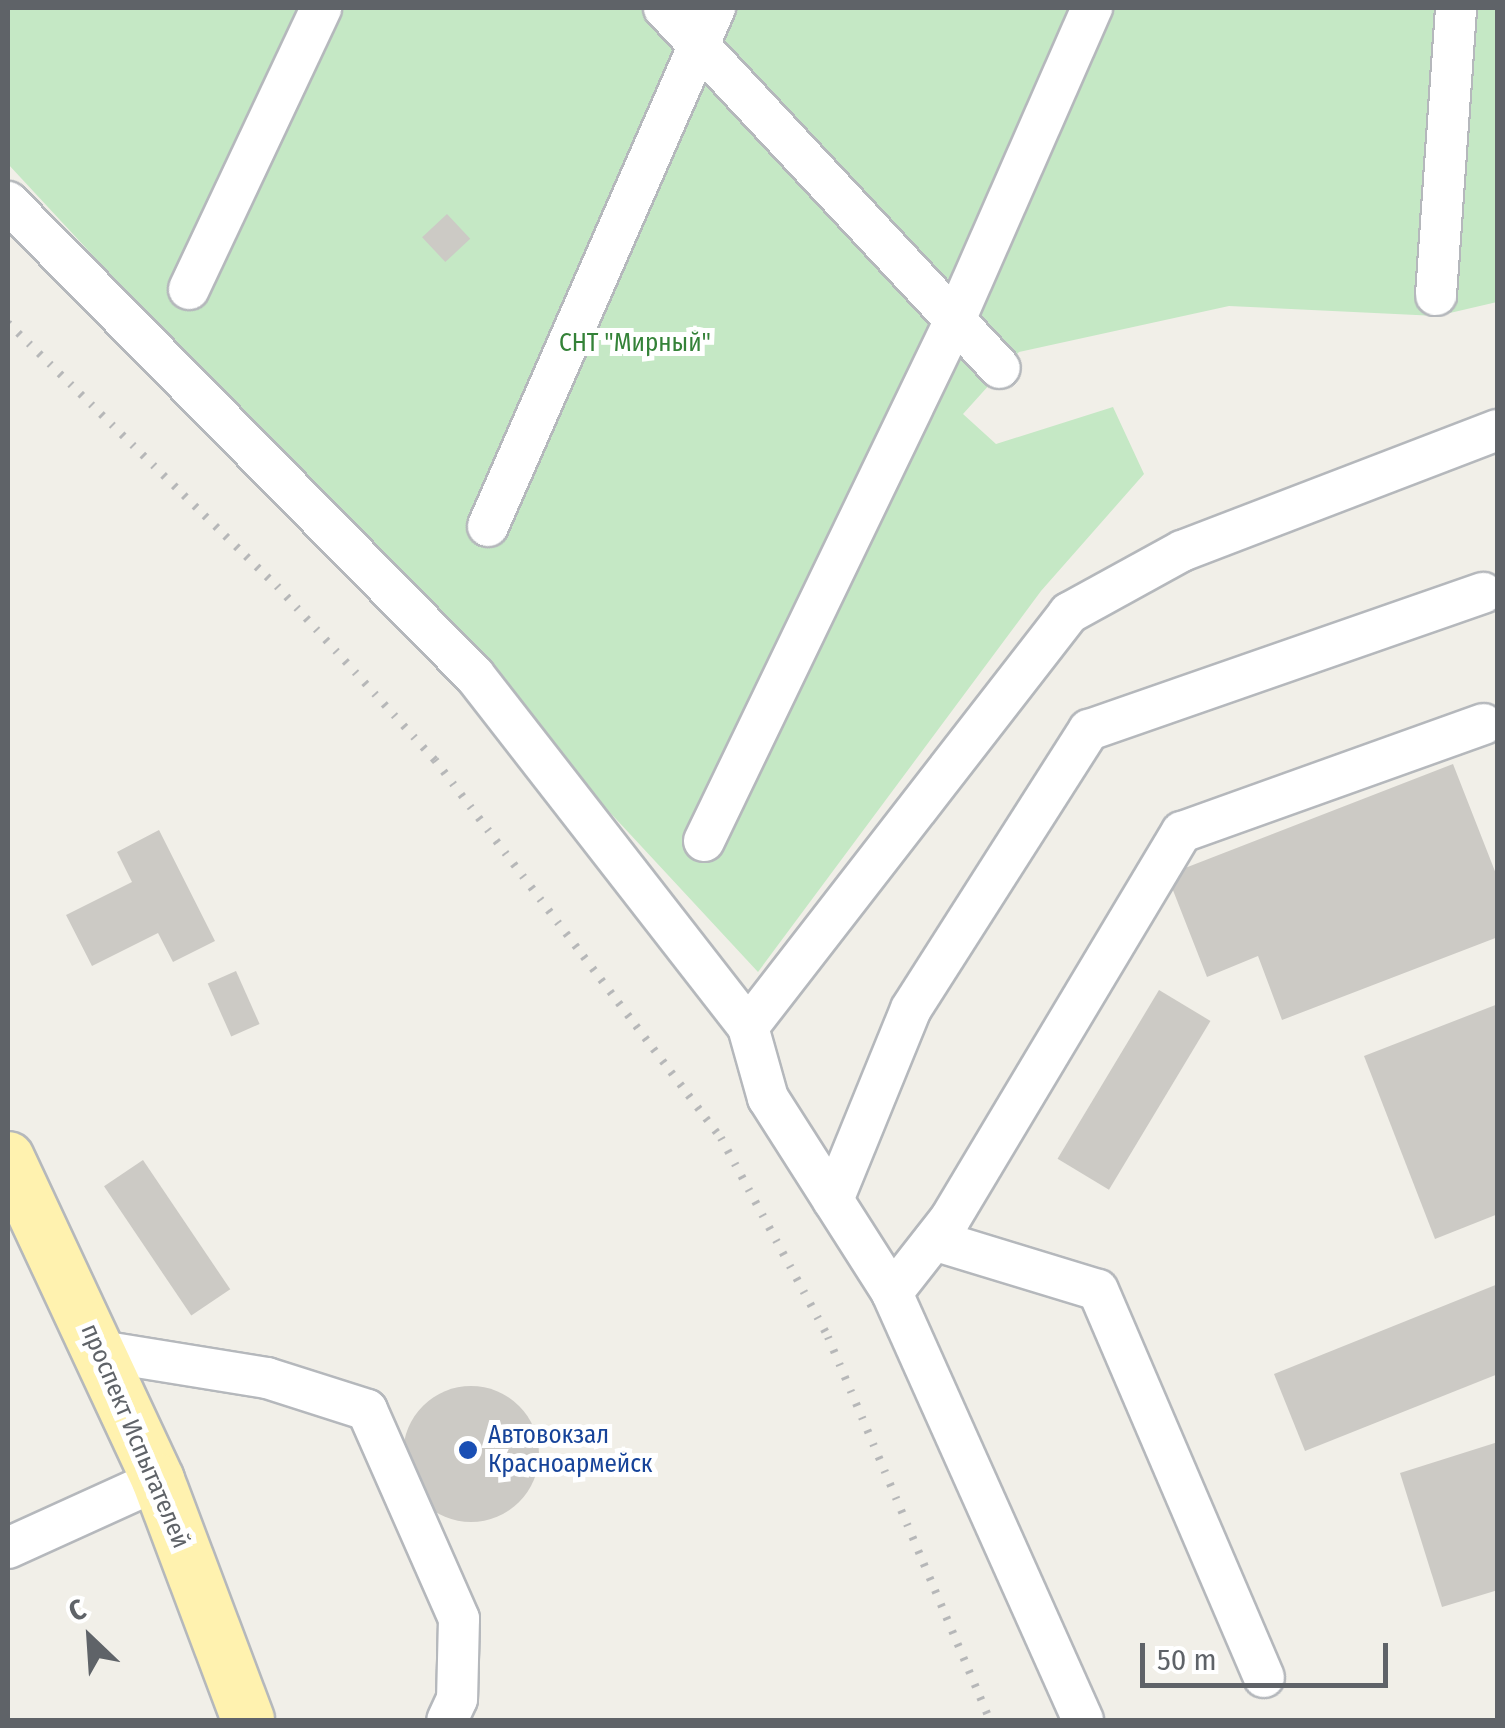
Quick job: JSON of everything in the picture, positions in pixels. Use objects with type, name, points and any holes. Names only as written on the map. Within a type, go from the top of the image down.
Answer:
[{"type":"main road","name":"проспект Испытателей","points":[[8,1158],[158,1480],[248,1720]]},
{"type":"street","points":[[189,289],[321,8]]},
{"type":"street","points":[[664,8],[1000,368]]},
{"type":"street","points":[[488,526],[715,8]]},
{"type":"street","points":[[704,841],[955,320],[1092,8]]},
{"type":"street","points":[[1436,295],[1456,8]]},
{"type":"street","points":[[8,202],[474,676],[748,1027],[768,1098],[892,1292],[1082,1720]]},
{"type":"street","points":[[748,1027],[1070,614],[1182,551],[1498,430]]},
{"type":"street","points":[[832,1200],[911,1010],[1089,730],[1483,594]]},
{"type":"street","points":[[892,1292],[934,1240],[1182,832],[1484,724]]},
{"type":"street","points":[[934,1240],[1098,1290],[1264,1676]]},
{"type":"street","points":[[100,1352],[268,1378],[367,1410],[459,1619],[457,1699],[447,1720]]},
{"type":"street","points":[[8,1548],[158,1480]]},
{"type":"green space","name":"СНТ \"Мирный\"","points":[[8,8],[1497,8],[1497,302],[1437,316],[1229,306],[1019,352],[963,414],[996,444],[1113,407],[1144,474],[1041,591],[758,972],[8,164]]},
{"type":"building","points":[[447,214],[470,239],[445,262],[422,237]]},
{"type":"building","points":[[1453,764],[1498,879],[1498,937],[1282,1020],[1258,956],[1207,977],[1167,875]]},
{"type":"building","points":[[159,830],[215,941],[173,962],[158,933],[92,966],[66,915],[132,882],[117,852]]},
{"type":"building","points":[[236,971],[260,1024],[231,1037],[208,984]]},
{"type":"building","points":[[1159,990],[1210,1021],[1109,1190],[1058,1159]]},
{"type":"building","points":[[1498,1004],[1498,1214],[1435,1239],[1364,1056]]},
{"type":"building","points":[[143,1160],[230,1289],[191,1316],[104,1186]]},
{"type":"building","points":[[1498,1284],[1498,1374],[1305,1451],[1274,1374]]},
{"type":"building","name":"Автовокзал Красноармейск","points":[[471,1386],[497,1391],[519,1406],[534,1428],[539,1454],[534,1480],[519,1502],[497,1517],[471,1522],[445,1517],[423,1502],[408,1480],[403,1454],[408,1428],[423,1406],[445,1391]]},
{"type":"building","points":[[1498,1442],[1498,1590],[1442,1607],[1400,1473]]},
{"type":"railway","points":[[8,323],[277,586],[435,760],[721,1138],[828,1337],[990,1720]]},
{"type":"place","name":"Автовокзал Красноармейск","points":[[468,1450]]}]
